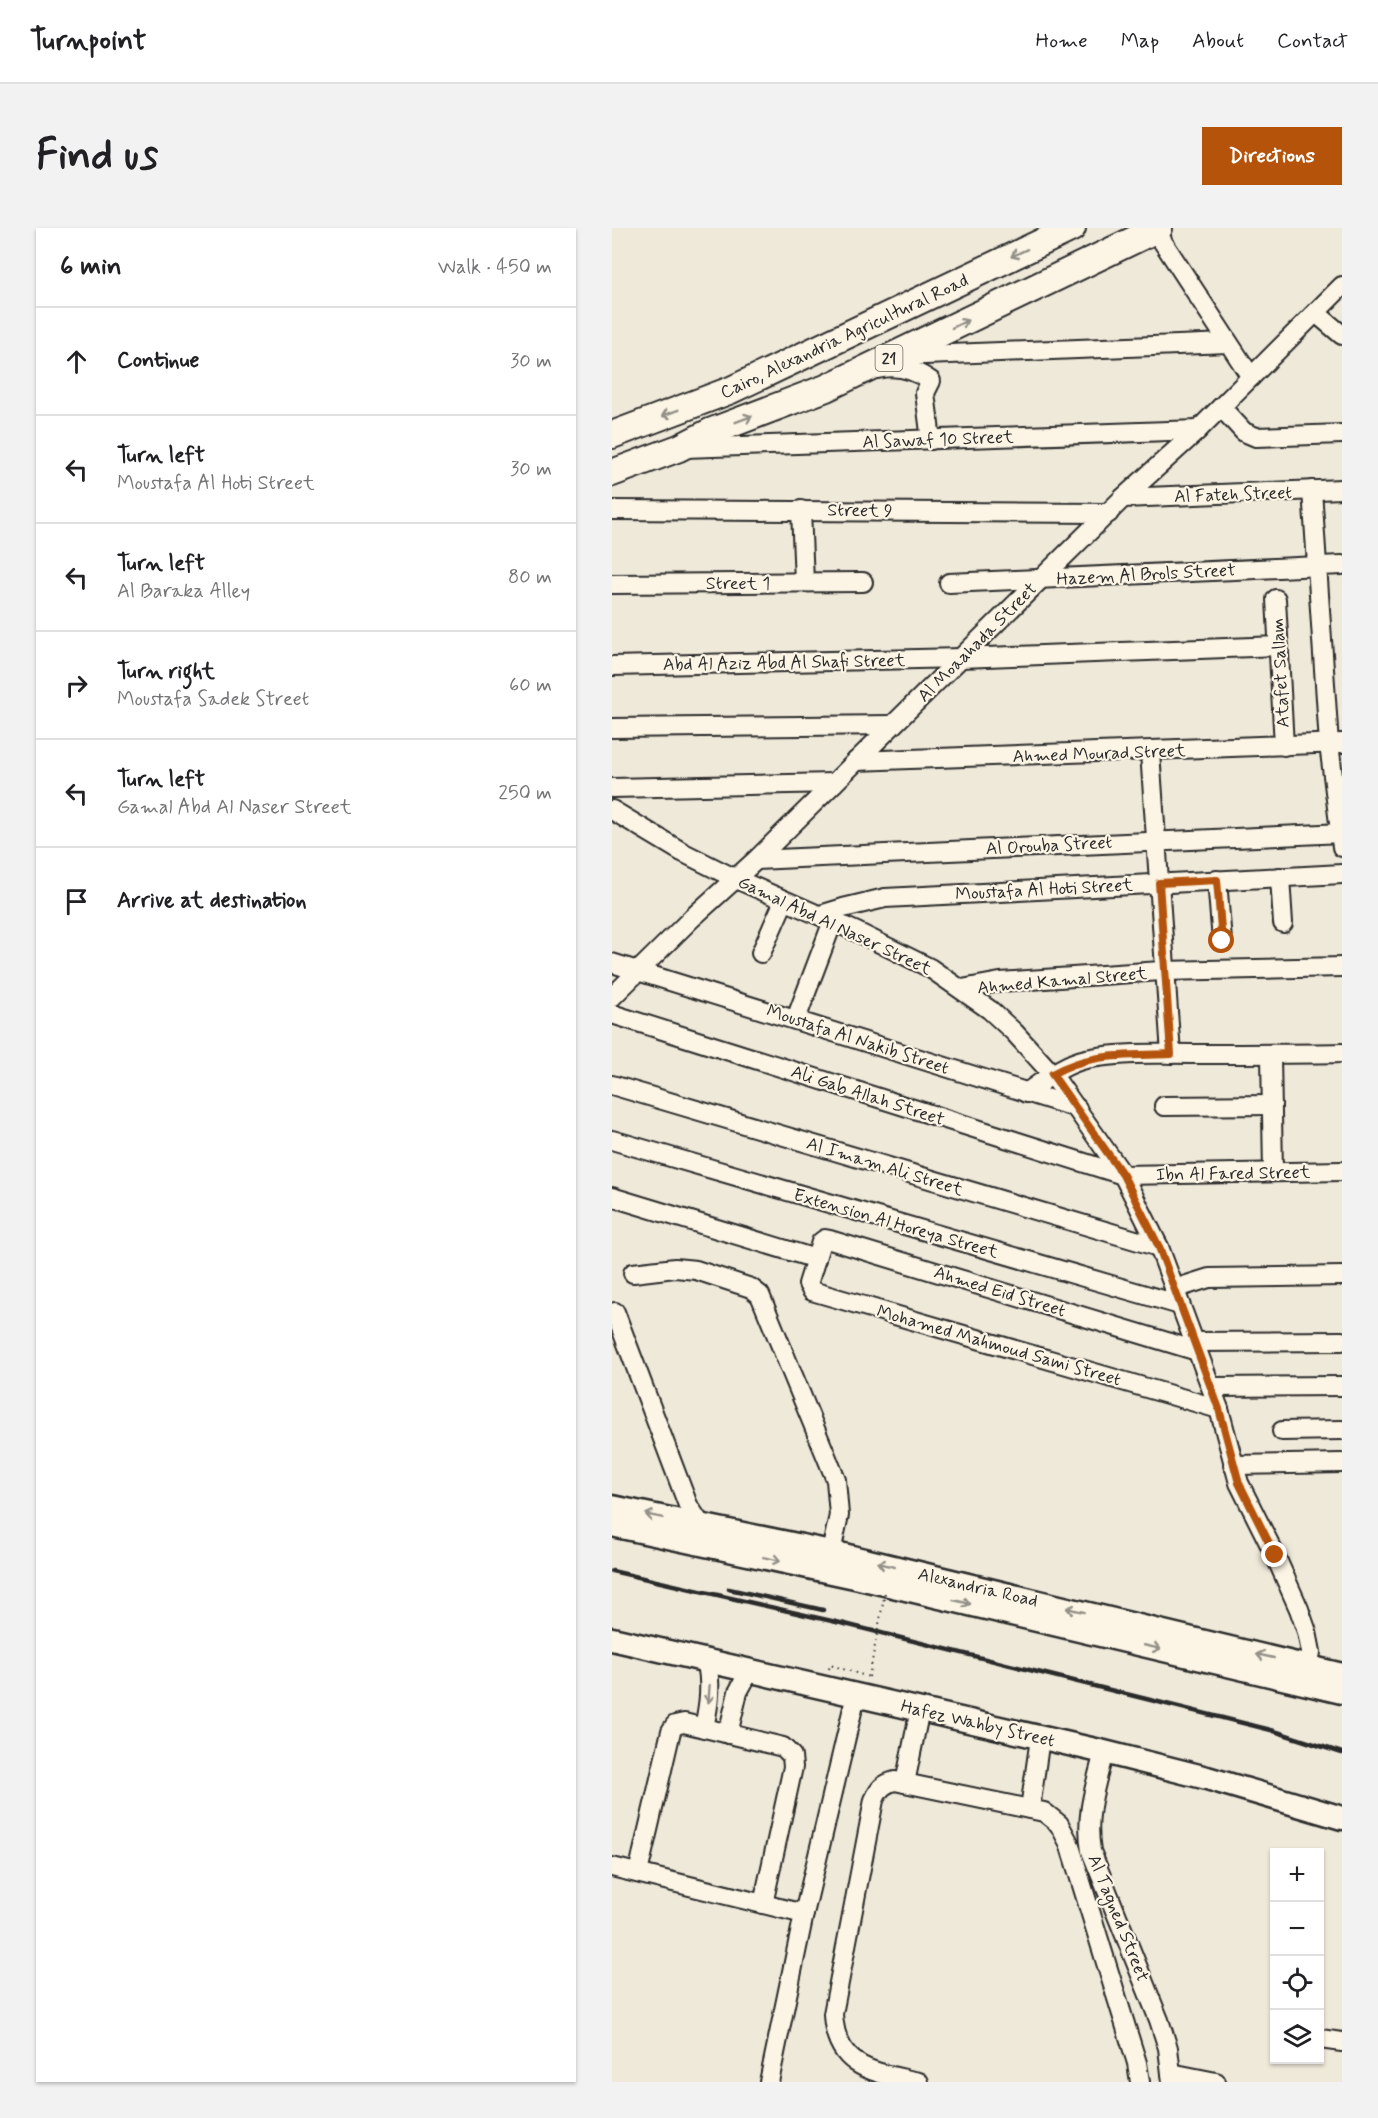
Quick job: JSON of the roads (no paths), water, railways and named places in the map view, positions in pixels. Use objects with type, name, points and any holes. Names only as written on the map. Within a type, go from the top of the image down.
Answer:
[{"type":"highway","name":"Cairo, Alexandria Agricultural Road","points":[[612,435],[731,390],[1072,228]]},
{"type":"highway","name":"Cairo, Alexandria Agricultural Road","points":[[612,473],[679,448],[710,432],[826,388],[1156,229]]},
{"type":"highway","points":[[872,323],[868,329],[870,339],[876,348],[894,356]]},
{"type":"highway","points":[[809,353],[820,359],[825,368],[826,388]]},
{"type":"main road","name":"Alexandria Road","points":[[612,1507],[855,1577],[1307,1674],[1342,1675]]},
{"type":"main road","name":"Alexandria Road","points":[[612,1525],[700,1534]]},
{"type":"main road","name":"Alexandria Road","points":[[729,1541],[831,1552],[1307,1674],[1342,1692]]},
{"type":"main road","name":"Hafez Wahby Street","points":[[612,1639],[750,1670],[862,1686],[920,1709],[1207,1778],[1342,1818]]},
{"type":"street","points":[[1156,229],[1251,377]]},
{"type":"street","name":"Al Moaahada Street","points":[[612,997],[756,860],[1123,498],[1198,430],[1342,286]]},
{"type":"street","points":[[1316,313],[1342,335]]},
{"type":"street","points":[[894,356],[1228,343]]},
{"type":"street","points":[[857,373],[890,366],[918,371],[931,381],[925,393],[931,440]]},
{"type":"street","points":[[1221,407],[1244,432],[1256,437],[1342,434]]},
{"type":"street","name":"Al Sawaf 10 Street","points":[[679,448],[1198,430]]},
{"type":"street","name":"Al Fateh Street","points":[[1123,498],[1342,489]]},
{"type":"street","points":[[1312,490],[1317,566],[1336,744],[1341,838]]},
{"type":"street","name":"Street 9","points":[[612,510],[1109,513]]},
{"type":"street","points":[[801,510],[804,582]]},
{"type":"street","name":"Hazem Al Brols Street","points":[[949,583],[1342,565]]},
{"type":"street","name":"Street 1","points":[[612,584],[863,582]]},
{"type":"street","name":"Atafet Sallam","points":[[1276,599],[1284,746]]},
{"type":"street","name":"Abd Al Aziz Abd Al Shafi Street","points":[[612,666],[961,658],[1279,646]]},
{"type":"street","points":[[612,728],[892,725]]},
{"type":"street","name":"Ahmed Mourad Street","points":[[856,761],[1336,744]]},
{"type":"street","points":[[1150,752],[1171,1054]]},
{"type":"street","points":[[612,788],[834,783]]},
{"type":"street","name":"Gamal Abd Al Naser Street","points":[[613,812],[682,852],[736,879],[827,918],[930,969],[962,989],[1014,1032],[1052,1074],[1123,1175],[1159,1247],[1219,1409],[1239,1483],[1299,1609],[1307,1632],[1311,1652],[1307,1674]]},
{"type":"street","name":"Al Orouba Street","points":[[756,860],[1155,840],[1341,838]]},
{"type":"street","name":"Moustafa Al Hoti Street","points":[[827,918],[843,908],[885,898],[1342,874]]},
{"type":"street","points":[[1280,877],[1283,923]]},
{"type":"street","points":[[1217,880],[1222,941]]},
{"type":"street","points":[[761,953],[784,901]]},
{"type":"street","points":[[796,1019],[827,918]]},
{"type":"street","name":"Moustafa Al Nakib Street","points":[[612,963],[1077,1108]]},
{"type":"street","name":"Ahmed Kamal Street","points":[[962,989],[1000,982],[1165,971],[1342,967]]},
{"type":"street","name":"Ali Gab Allah Street","points":[[612,1014],[1123,1175]]},
{"type":"street","points":[[1026,1093],[1052,1074],[1085,1059],[1171,1054],[1342,1053]]},
{"type":"street","points":[[1271,1054],[1273,1172]]},
{"type":"street","name":"Al Imam Ali Street","points":[[612,1085],[1159,1247]]},
{"type":"street","points":[[1164,1106],[1272,1105]]},
{"type":"street","name":"Extension Al Horeya Street","points":[[612,1140],[1177,1297]]},
{"type":"street","name":"Ibn Al Fared Street","points":[[1123,1175],[1342,1171]]},
{"type":"street","points":[[612,1197],[816,1259]]},
{"type":"street","name":"Ahmed Eid Street","points":[[816,1259],[821,1242],[825,1239],[830,1240],[1196,1346]]},
{"type":"street","name":"Mohamed Mahmoud Sami Street","points":[[816,1259],[808,1284],[812,1291],[1219,1409]]},
{"type":"street","points":[[633,1273],[675,1268],[696,1270],[752,1288],[760,1295],[836,1480],[839,1515],[831,1552]]},
{"type":"street","points":[[1177,1297],[1209,1278],[1342,1276]]},
{"type":"street","points":[[615,1312],[700,1534]]},
{"type":"street","points":[[1196,1346],[1342,1341]]},
{"type":"street","points":[[1211,1387],[1342,1386]]},
{"type":"street","points":[[1282,1431],[1342,1430]]},
{"type":"street","points":[[1233,1465],[1342,1463]]},
{"type":"street","points":[[704,1728],[710,1698],[706,1659]]},
{"type":"street","points":[[728,1734],[738,1692],[750,1670]]},
{"type":"street","points":[[769,2082],[804,1914],[862,1686]]},
{"type":"street","points":[[905,1783],[920,1709]]},
{"type":"street","points":[[638,1873],[670,1731],[675,1725],[680,1723],[783,1747],[790,1752],[794,1761],[763,1904]]},
{"type":"street","points":[[1030,1809],[1040,1738]]},
{"type":"street","name":"Al Tagned Street","points":[[1104,1752],[1089,1817],[1088,1833],[1091,1851],[1159,2020],[1168,2048],[1172,2078]]},
{"type":"street","points":[[920,2082],[869,2071],[860,2066],[851,2059],[838,2041],[832,2014],[874,1800],[878,1790],[885,1783],[895,1781],[1044,1812],[1052,1817],[1065,1833],[1069,1843],[1137,2063],[1140,2082]]},
{"type":"street","points":[[612,1867],[804,1914]]},
{"type":"street","points":[[1324,2040],[1342,2042]]},
{"type":"street","points":[[1172,2078],[1216,2082]]},
{"type":"railway","points":[[612,1571],[845,1624],[1271,1730],[1342,1753]]},
{"type":"railway","points":[[729,1589],[823,1610]]}]
